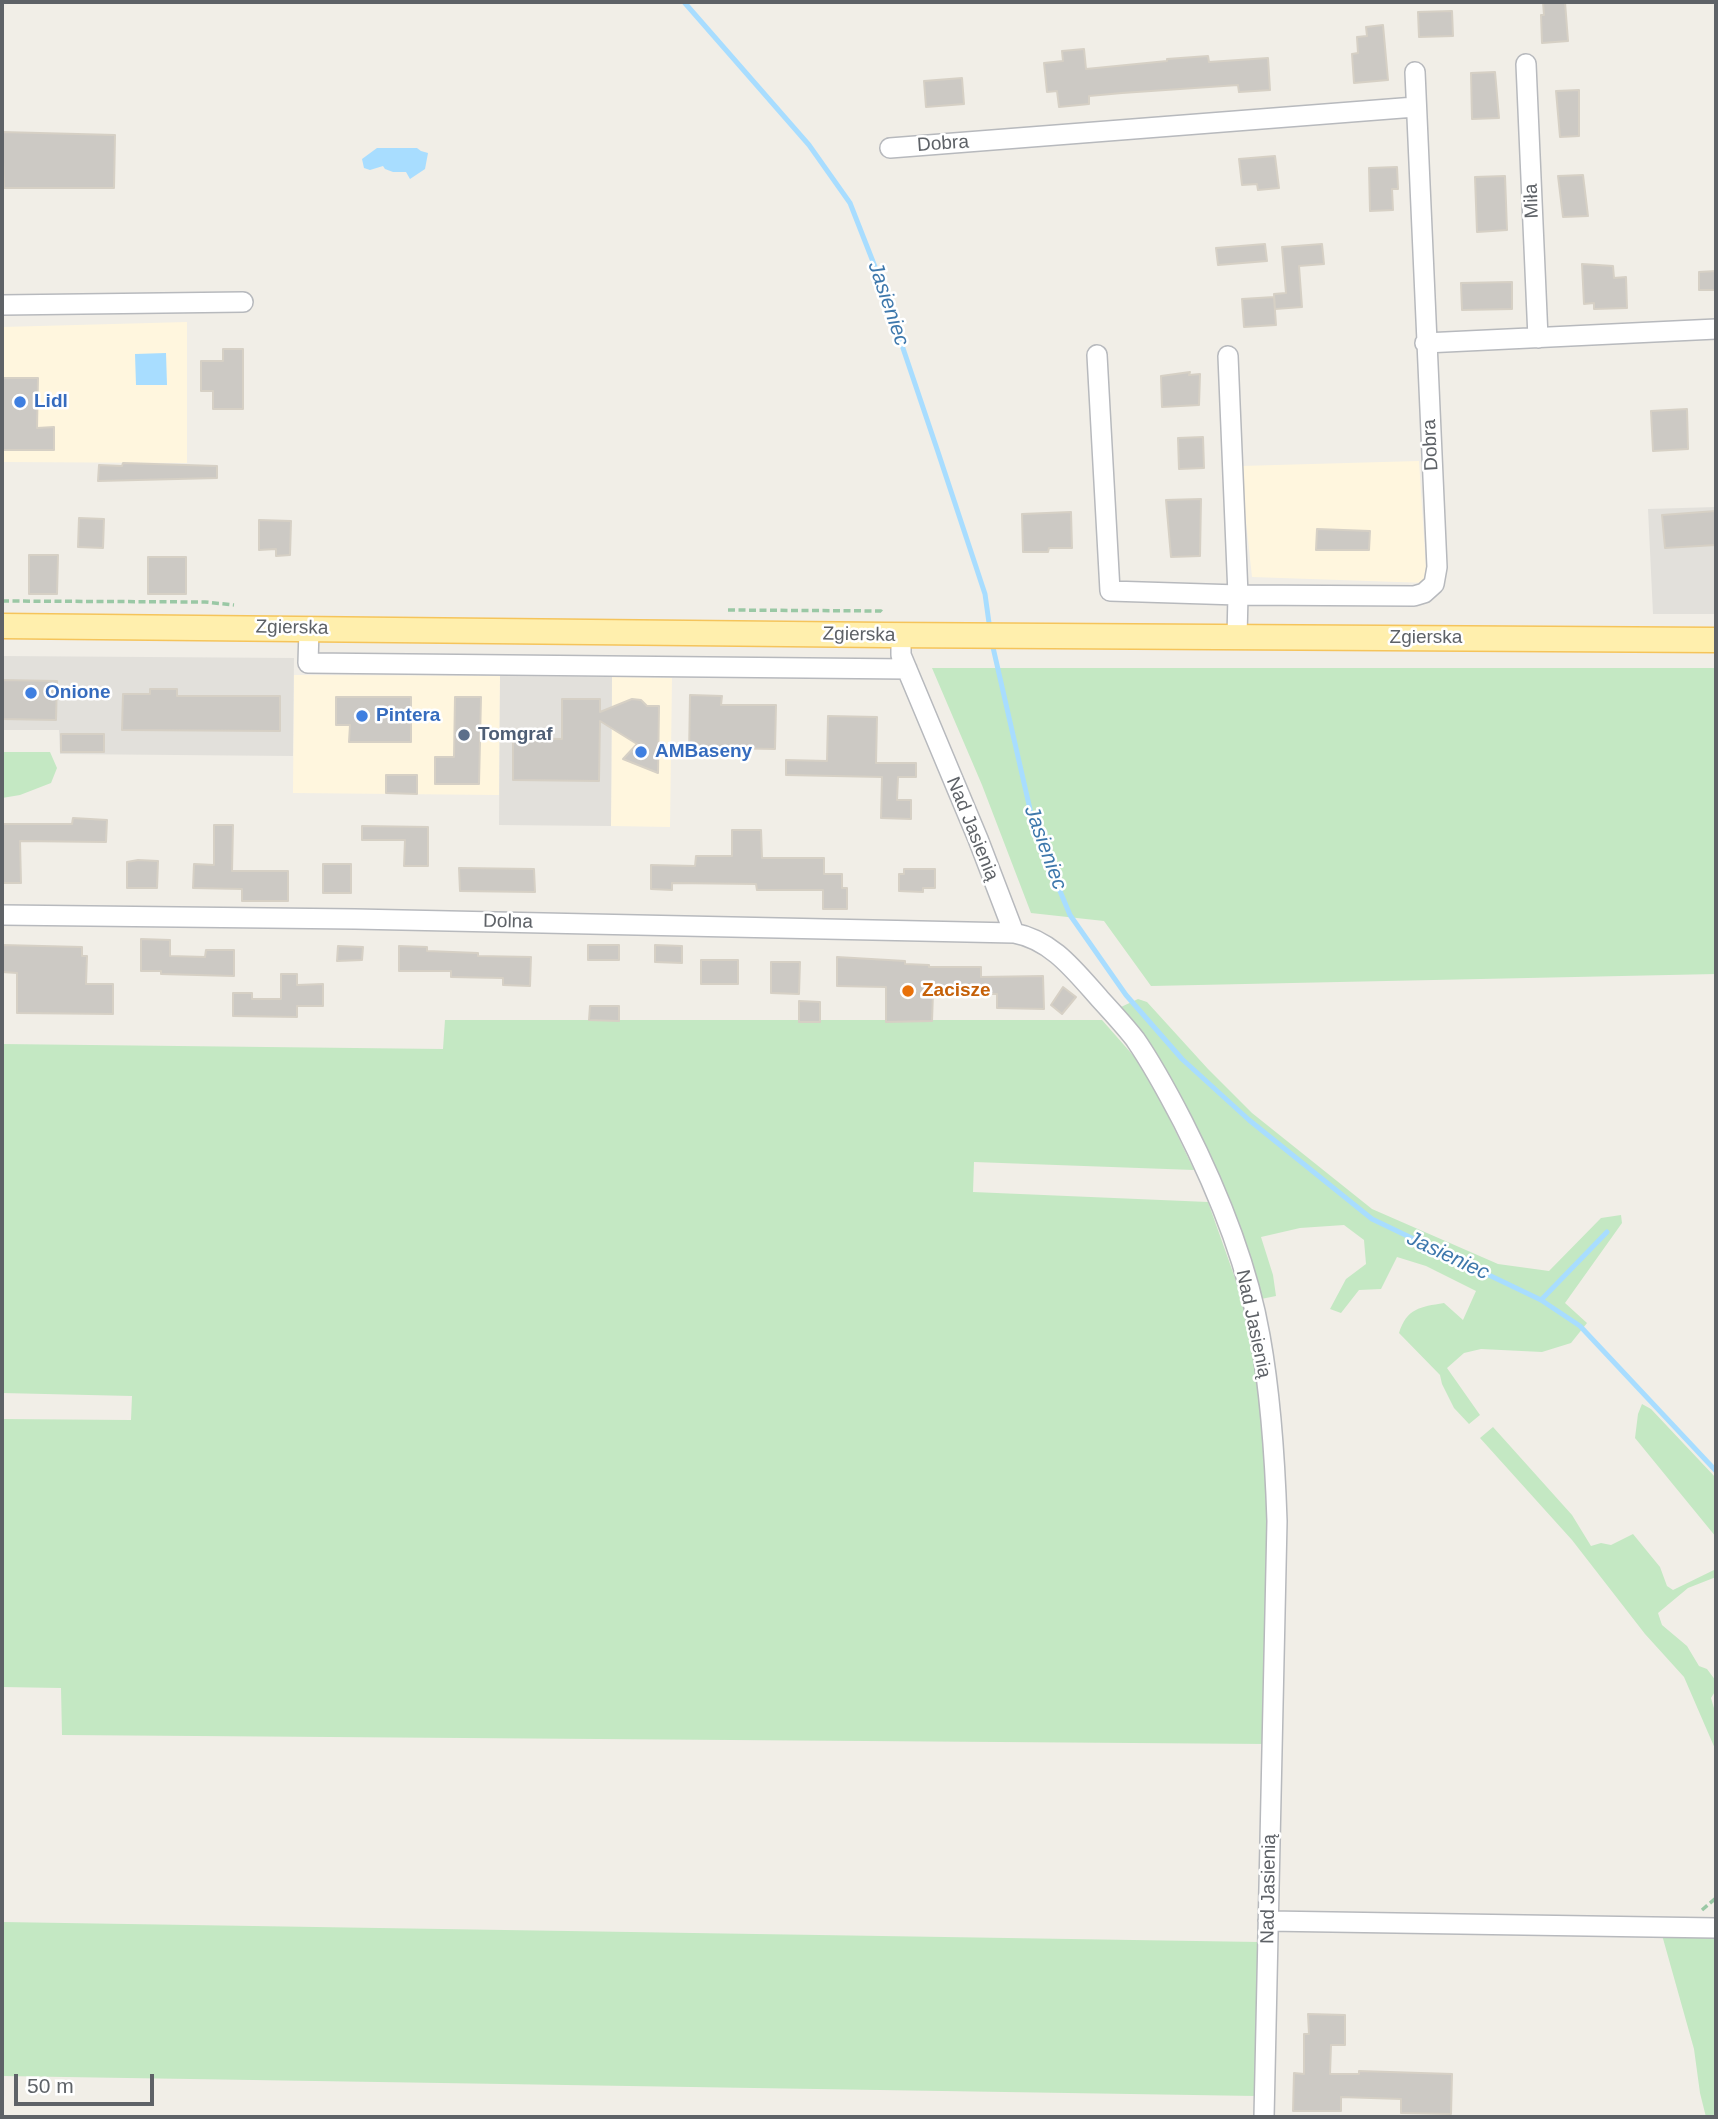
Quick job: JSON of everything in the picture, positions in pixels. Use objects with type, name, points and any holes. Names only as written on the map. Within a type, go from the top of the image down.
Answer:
[{"type":"main road","name":"Zgierska","points":[[2,626],[1716,640]]},
{"type":"street","name":"Miła","points":[[1526,64],[1538,338]]},
{"type":"street","name":"Dobra","points":[[1238,595],[1414,596],[1424,593],[1434,584],[1437,567],[1415,72]]},
{"type":"street","name":"Dobra","points":[[890,148],[1415,107]]},
{"type":"street","points":[[2,305],[243,302]]},
{"type":"street","points":[[1426,343],[1716,329]]},
{"type":"street","points":[[1097,355],[1110,591],[1238,595]]},
{"type":"street","points":[[1228,356],[1238,595],[1237,637]]},
{"type":"street","points":[[309,629],[308,663],[907,669]]},
{"type":"street","name":"Nad Jasienią","points":[[901,635],[901,655],[978,839],[1013,933],[1029,936],[1053,949],[1135,1039],[1192,1139],[1228,1220],[1255,1309],[1274,1451],[1277,1521],[1264,2117]]},
{"type":"street","name":"Dolna","points":[[2,915],[355,919],[1013,933]]},
{"type":"street","points":[[1268,1921],[1716,1928]]},
{"type":"shaded area","points":[[187,322],[187,463],[2,462],[2,327]]},
{"type":"shaded area","points":[[1419,461],[1427,583],[1252,577],[1240,466]]},
{"type":"shaded area","points":[[1716,507],[1716,614],[1653,614],[1648,509]]},
{"type":"shaded area","points":[[2,656],[294,658],[293,756],[60,754],[59,730],[2,730]]},
{"type":"shaded area","name":"Pintera","points":[[294,675],[500,676],[499,795],[293,793]]},
{"type":"shaded area","points":[[500,676],[612,677],[611,826],[499,825]]},
{"type":"shaded area","name":"AMBaseny","points":[[612,677],[672,678],[670,827],[611,826]]},
{"type":"green space","points":[[932,668],[1716,668],[1716,974],[1151,986],[1104,921],[1031,913],[982,785]]},
{"type":"green space","points":[[2,752],[50,752],[57,768],[51,783],[20,795],[2,798]]},
{"type":"green space","points":[[1138,999],[1147,1002],[1252,1113],[1372,1209],[1498,1264],[1549,1271],[1601,1218],[1621,1215],[1622,1223],[1565,1303],[1587,1323],[1571,1343],[1542,1352],[1481,1349],[1464,1353],[1447,1368],[1480,1415],[1469,1424],[1454,1408],[1440,1375],[1399,1333],[1410,1314],[1428,1306],[1444,1303],[1463,1320],[1476,1291],[1426,1266],[1397,1257],[1381,1289],[1359,1290],[1341,1313],[1330,1309],[1346,1279],[1366,1264],[1364,1240],[1344,1225],[1300,1228],[1261,1237],[1273,1275],[1276,1296],[1261,1299],[1219,1185],[1185,1108],[1145,1037],[1121,1007]]},
{"type":"green space","points":[[445,1020],[1102,1020],[1146,1070],[1194,1170],[974,1162],[973,1192],[1208,1202],[1246,1309],[1260,1406],[1270,1513],[1267,1744],[62,1735],[61,1688],[2,1687],[2,1419],[131,1420],[132,1396],[2,1393],[2,1044],[443,1049]]},
{"type":"green space","points":[[1642,1404],[1651,1409],[1716,1478],[1716,1537],[1635,1438]]},
{"type":"green space","points":[[1493,1427],[1572,1515],[1591,1546],[1601,1543],[1611,1545],[1633,1534],[1660,1567],[1667,1586],[1673,1590],[1716,1569],[1716,1577],[1688,1588],[1658,1613],[1662,1625],[1687,1646],[1699,1666],[1707,1669],[1716,1681],[1716,1690],[1711,1698],[1716,1715],[1716,1751],[1684,1677],[1645,1634],[1572,1540],[1480,1438]]},
{"type":"green space","points":[[2,1922],[1259,1942],[1256,2096],[2,2076]]},
{"type":"green space","points":[[1662,1935],[1716,1937],[1716,2117],[1706,2117],[1694,2049]]},
{"type":"water","points":[[377,148],[417,148],[428,153],[425,169],[410,179],[406,172],[393,172],[383,166],[370,170],[364,168],[362,159]]},
{"type":"water","points":[[166,353],[167,385],[136,385],[135,354]]},
{"type":"building","points":[[1543,2],[1565,2],[1568,41],[1542,43]]},
{"type":"building","points":[[1452,11],[1453,36],[1419,37],[1418,12]]},
{"type":"building","points":[[1383,25],[1388,80],[1354,83],[1352,54],[1358,53],[1357,37],[1367,36],[1366,27]]},
{"type":"building","points":[[1084,49],[1086,69],[1208,56],[1209,62],[1268,58],[1270,90],[1239,92],[1238,85],[1122,93],[1089,96],[1089,104],[1059,107],[1057,91],[1047,92],[1044,63],[1063,61],[1062,51]]},
{"type":"building","points":[[1495,72],[1499,118],[1472,119],[1471,73]]},
{"type":"building","points":[[962,78],[964,104],[926,107],[924,81]]},
{"type":"building","points":[[1579,90],[1579,136],[1560,137],[1556,91]]},
{"type":"building","points":[[2,132],[115,135],[114,188],[4,188]]},
{"type":"building","points":[[1275,156],[1279,188],[1258,190],[1257,184],[1242,185],[1239,159]]},
{"type":"building","points":[[1397,167],[1398,189],[1392,189],[1393,210],[1370,211],[1369,168]]},
{"type":"building","points":[[1583,175],[1588,216],[1563,217],[1558,176]]},
{"type":"building","points":[[1505,176],[1507,230],[1477,232],[1475,177]]},
{"type":"building","points":[[1265,244],[1267,261],[1218,265],[1216,248]]},
{"type":"building","points":[[1322,244],[1324,264],[1299,266],[1302,307],[1275,309],[1274,294],[1286,293],[1282,247]]},
{"type":"building","points":[[1582,264],[1613,266],[1614,278],[1626,277],[1627,308],[1594,309],[1594,303],[1584,304]]},
{"type":"building","points":[[1716,271],[1716,290],[1699,290],[1699,272]]},
{"type":"building","points":[[1512,282],[1512,309],[1462,310],[1461,283]]},
{"type":"building","points":[[1274,297],[1276,325],[1244,327],[1242,299]]},
{"type":"building","points":[[223,349],[243,349],[243,409],[213,409],[213,391],[201,391],[201,361],[223,361]]},
{"type":"building","points":[[1190,372],[1189,375],[1200,374],[1199,405],[1162,407],[1161,376]]},
{"type":"building","name":"Lidl","points":[[2,378],[38,378],[37,428],[54,427],[54,450],[2,450]]},
{"type":"building","points":[[1687,409],[1688,449],[1653,451],[1651,411]]},
{"type":"building","points":[[1203,437],[1204,468],[1179,469],[1178,438]]},
{"type":"building","points":[[123,463],[217,466],[217,478],[98,481],[99,465],[122,466]]},
{"type":"building","points":[[1201,499],[1200,556],[1171,557],[1166,500]]},
{"type":"building","points":[[1716,511],[1716,545],[1665,548],[1662,515]]},
{"type":"building","points":[[1071,512],[1072,548],[1023,552],[1022,514]]},
{"type":"building","points":[[79,518],[104,519],[103,548],[78,547]]},
{"type":"building","points":[[259,520],[291,521],[290,555],[276,556],[276,549],[259,550]]},
{"type":"building","points":[[1317,529],[1370,531],[1369,550],[1316,550]]},
{"type":"building","points":[[29,555],[58,555],[57,594],[29,594]]},
{"type":"building","points":[[148,557],[186,557],[186,594],[148,594]]},
{"type":"building","points":[[2,680],[57,681],[56,720],[2,719]]},
{"type":"building","points":[[150,689],[177,689],[177,696],[280,696],[280,731],[122,730],[123,694],[150,694]]},
{"type":"building","points":[[690,695],[722,696],[721,705],[776,705],[775,749],[720,748],[720,757],[689,756]]},
{"type":"building","points":[[336,697],[411,697],[411,742],[349,742],[350,725],[336,725]]},
{"type":"building","points":[[455,697],[481,697],[479,784],[435,784],[435,757],[454,757]]},
{"type":"building","points":[[562,699],[600,699],[600,712],[632,699],[641,700],[647,706],[659,706],[658,773],[623,759],[637,744],[600,721],[599,781],[513,780],[513,738],[562,739]]},
{"type":"building","points":[[828,716],[877,717],[876,763],[916,763],[916,777],[898,777],[897,800],[911,800],[911,819],[881,818],[882,777],[786,775],[786,760],[827,761]]},
{"type":"building","points":[[61,734],[104,734],[104,752],[61,752]]},
{"type":"building","points":[[386,775],[417,775],[417,794],[386,793]]},
{"type":"building","points":[[73,818],[107,820],[106,842],[20,841],[21,883],[2,883],[2,824],[72,824]]},
{"type":"building","points":[[214,825],[233,825],[232,871],[288,871],[288,901],[242,901],[242,889],[193,888],[194,864],[214,865]]},
{"type":"building","points":[[362,826],[428,827],[428,866],[404,866],[405,840],[362,840]]},
{"type":"building","points":[[732,830],[761,830],[762,858],[824,858],[824,874],[842,874],[842,888],[847,888],[847,909],[823,909],[823,890],[757,890],[756,884],[672,883],[672,890],[651,889],[651,865],[695,866],[696,856],[732,856]]},
{"type":"building","points":[[158,861],[157,888],[127,888],[127,862]]},
{"type":"building","points":[[323,864],[351,864],[351,893],[323,893]]},
{"type":"building","points":[[459,868],[534,869],[535,892],[460,891]]},
{"type":"building","points":[[904,869],[935,869],[935,888],[923,888],[923,892],[899,891],[899,874],[904,874]]},
{"type":"building","points":[[141,939],[170,940],[170,956],[205,957],[206,950],[234,950],[234,976],[141,971]]},
{"type":"building","points":[[2,945],[82,947],[82,956],[87,956],[86,984],[113,984],[113,1014],[17,1013],[17,973],[2,972]]},
{"type":"building","points":[[588,945],[619,945],[619,960],[588,960]]},
{"type":"building","points":[[655,945],[682,946],[682,963],[655,962]]},
{"type":"building","points":[[338,946],[363,947],[362,960],[337,961]]},
{"type":"building","points":[[399,946],[427,947],[427,951],[478,953],[478,956],[531,957],[530,986],[503,985],[503,978],[451,977],[451,971],[399,971]]},
{"type":"building","points":[[837,957],[905,961],[905,964],[929,967],[981,967],[981,977],[1043,976],[1044,1009],[997,1008],[997,994],[933,993],[932,1021],[886,1022],[886,987],[837,986]]},
{"type":"building","points":[[701,960],[738,960],[738,984],[701,984]]},
{"type":"building","points":[[771,962],[800,962],[799,994],[771,993]]},
{"type":"building","points":[[281,974],[297,974],[297,985],[323,984],[323,1006],[297,1006],[297,1017],[233,1016],[233,993],[252,993],[252,999],[281,999]]},
{"type":"building","points":[[1063,987],[1076,997],[1062,1014],[1051,1005]]},
{"type":"building","points":[[799,1001],[820,1002],[820,1022],[799,1022]]},
{"type":"building","points":[[590,1006],[619,1006],[619,1021],[589,1020]]},
{"type":"building","points":[[1308,2014],[1345,2015],[1345,2045],[1331,2045],[1330,2074],[1359,2074],[1359,2071],[1452,2074],[1451,2114],[1401,2113],[1401,2099],[1341,2097],[1341,2111],[1293,2111],[1294,2073],[1304,2074],[1304,2034],[1309,2034]]},
{"type":"waterway","name":"Jasieniec","points":[[684,2],[809,145],[850,203],[879,277],[985,594],[990,630]]},
{"type":"waterway","name":"Jasieniec","points":[[992,643],[1035,831],[1070,915],[1126,995],[1182,1059],[1249,1120],[1372,1219],[1541,1300],[1580,1326],[1716,1471]]},
{"type":"waterway","points":[[1541,1300],[1607,1232]]},
{"type":"place","name":"Lidl","points":[[20,402]]},
{"type":"place","name":"Onione","points":[[31,693]]},
{"type":"place","name":"Pintera","points":[[362,716]]},
{"type":"place","name":"Tomgraf","points":[[464,735]]},
{"type":"place","name":"AMBaseny","points":[[641,752]]},
{"type":"place","name":"Zacisze","points":[[908,991]]}]
